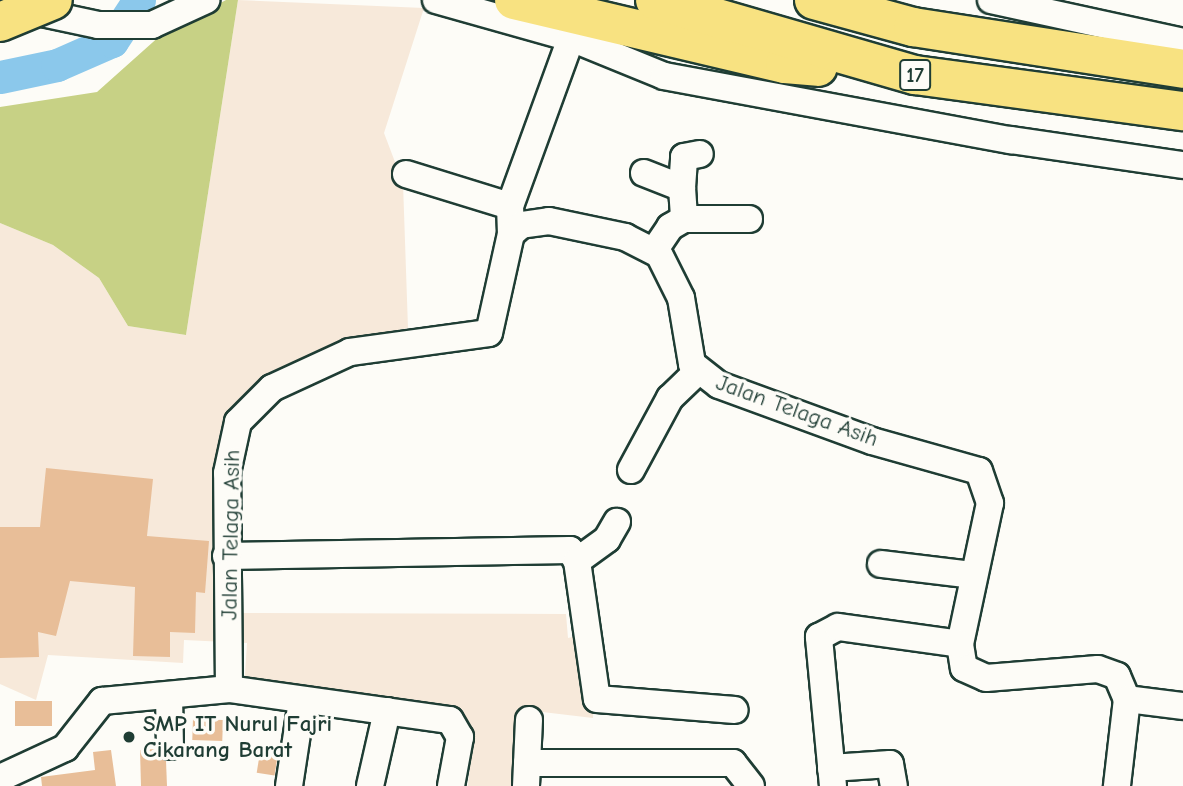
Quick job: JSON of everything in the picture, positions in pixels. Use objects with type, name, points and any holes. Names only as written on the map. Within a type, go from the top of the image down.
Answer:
[{"type":"highway","points":[[0,22],[53,0]]},
{"type":"highway","points":[[514,0],[785,65],[915,75]]},
{"type":"highway","name":"17","points":[[655,0],[915,75],[1183,111]]},
{"type":"highway","name":"17","points":[[814,0],[913,27],[1183,69]]},
{"type":"street","points":[[0,2],[98,25],[152,25],[206,0]]},
{"type":"street","points":[[436,0],[572,38],[664,76],[1012,140],[1183,165]]},
{"type":"street","points":[[991,0],[1183,42]]},
{"type":"street","points":[[511,234],[510,206],[572,38]]},
{"type":"street","points":[[684,219],[684,157],[701,154]]},
{"type":"street","points":[[406,173],[510,206]]},
{"type":"street","points":[[644,173],[682,188]]},
{"type":"street","points":[[511,234],[522,225],[549,221],[625,237],[654,251],[670,227],[684,219],[749,219]]},
{"type":"street","name":"Jalan Telaga Asih","points":[[229,689],[226,556],[230,445],[250,406],[272,388],[350,352],[489,333],[511,234]]},
{"type":"street","name":"Jalan Telaga Asih","points":[[654,251],[678,288],[697,372],[719,385],[872,441],[979,471],[987,480],[990,503],[960,644]]},
{"type":"street","points":[[631,470],[670,398],[697,372]]},
{"type":"street","points":[[578,561],[607,539],[617,523]]},
{"type":"street","points":[[226,556],[561,548],[570,550],[578,561],[597,699],[735,710]]},
{"type":"street","points":[[881,564],[973,575]]},
{"type":"street","points":[[894,786],[890,764],[832,777],[820,636],[838,628],[960,644],[970,674],[986,678],[1109,671],[1127,699],[1117,786]]},
{"type":"street","points":[[0,778],[65,748],[102,701],[229,689],[450,720],[458,726],[451,786]]},
{"type":"street","points":[[169,695],[170,746]]},
{"type":"street","points":[[1127,699],[1183,706]]},
{"type":"street","points":[[289,786],[302,701]]},
{"type":"street","points":[[370,786],[387,710]]},
{"type":"street","points":[[529,720],[527,775],[733,763],[751,786]]},
{"type":"shaded area","points":[[238,0],[424,8],[384,133],[403,183],[408,328],[364,337],[250,399],[233,436],[231,613],[566,614],[568,638],[595,632],[593,718],[517,709],[515,786],[468,786],[473,732],[243,706],[247,643],[184,640],[183,663],[48,655],[36,700],[0,684],[0,223],[53,245],[99,278],[128,326],[186,335]]},
{"type":"green space","points":[[226,0],[238,0],[186,335],[128,326],[99,278],[53,245],[0,223],[0,107],[97,92],[162,34]]},
{"type":"building","points":[[46,468],[153,479],[147,536],[209,541],[205,593],[196,592],[195,633],[170,632],[170,657],[133,656],[135,587],[70,581],[56,636],[38,632],[39,657],[0,658],[0,527],[40,527]]},
{"type":"building","points":[[15,701],[52,701],[52,726],[15,726]]},
{"type":"building","points":[[193,719],[223,720],[222,741],[192,740]]},
{"type":"building","points":[[155,749],[166,761],[167,786],[141,786],[140,750]]},
{"type":"building","points":[[111,750],[116,786],[42,786],[41,777],[95,770],[93,752]]},
{"type":"building","points":[[260,752],[278,755],[274,776],[257,773]]},
{"type":"waterway","points":[[0,77],[57,65],[112,41],[139,0]]},
{"type":"place","name":"SMP IT Nurul Fajri Cikarang Barat","points":[[129,737]]}]
